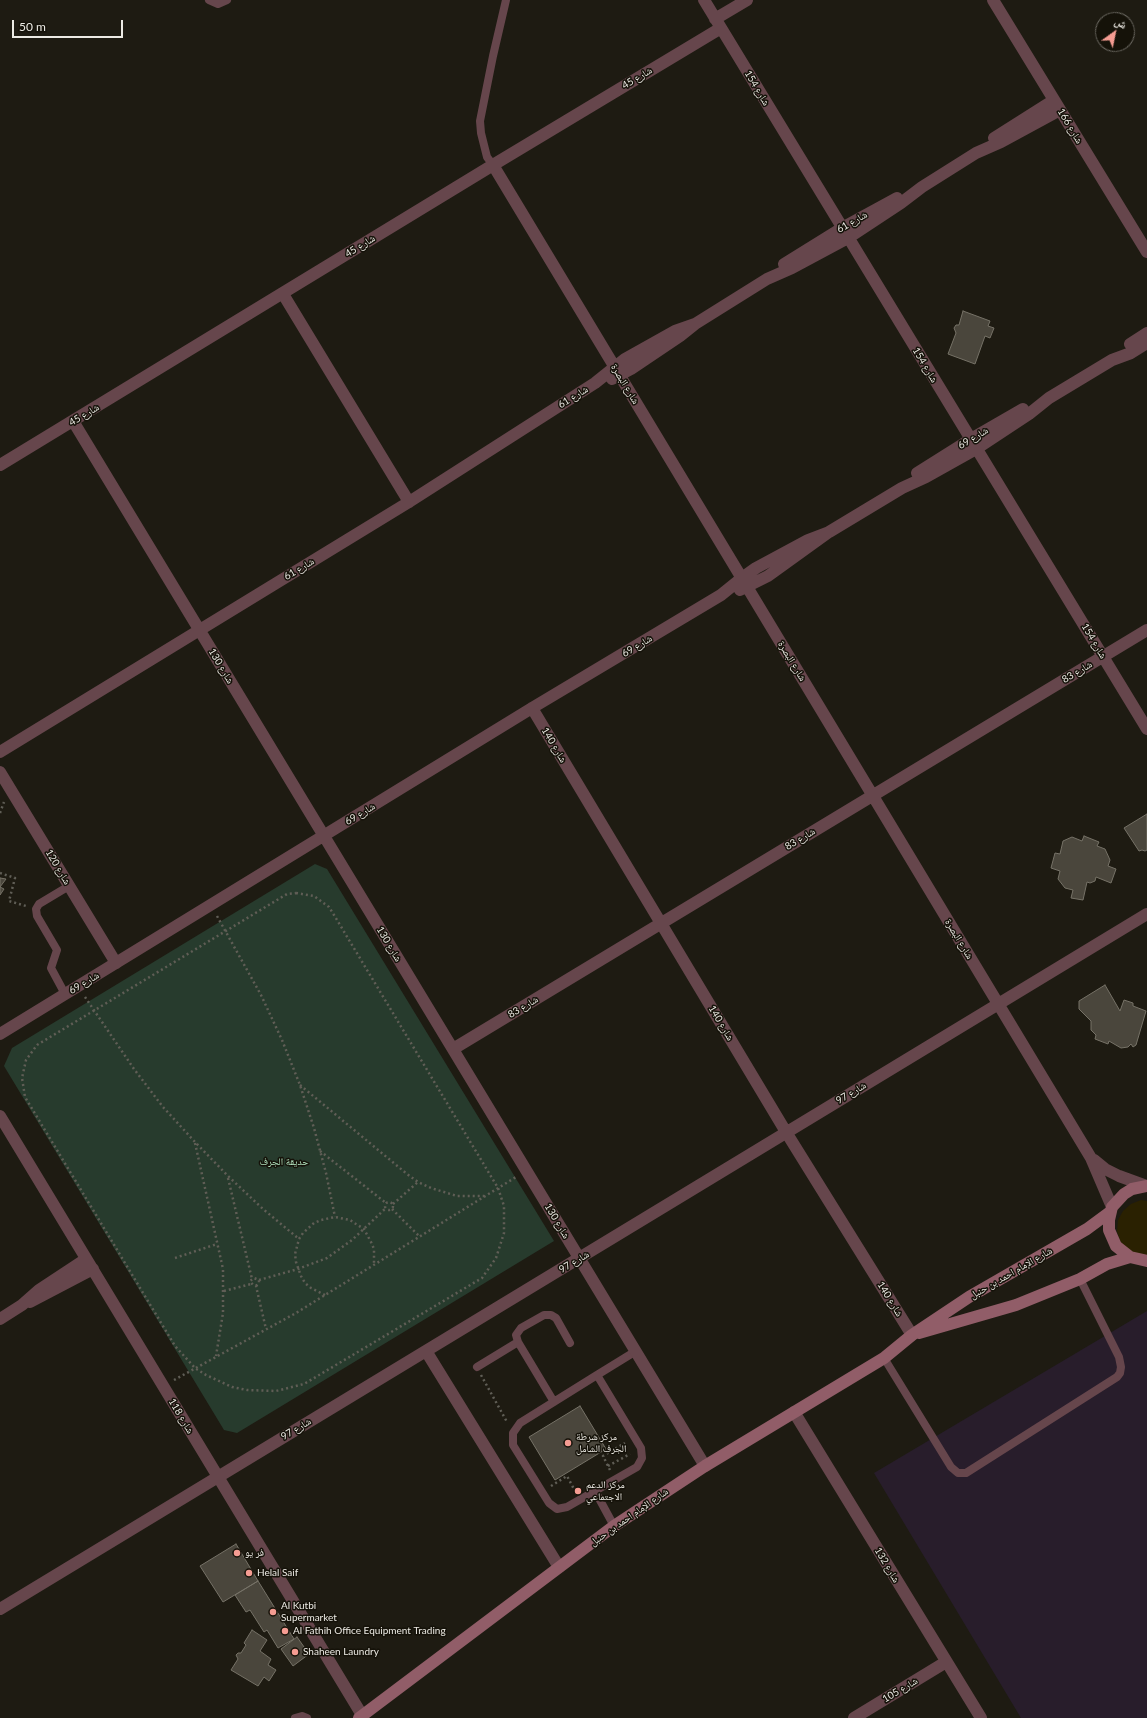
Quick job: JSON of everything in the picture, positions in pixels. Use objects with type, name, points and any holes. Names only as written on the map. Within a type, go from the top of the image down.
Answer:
[{"type":"street","name":"شارع 154","points":[[704,0],[1147,729]]},
{"type":"street","name":"شارع 45","points":[[0,465],[284,294],[492,165],[718,24],[747,0]]},
{"type":"street","name":"شارع 166","points":[[993,0],[1147,252]]},
{"type":"street","name":"شارع 61","points":[[0,752],[409,502],[595,383],[617,371],[675,331],[695,324],[768,279],[783,264],[845,233],[902,195],[922,187],[976,153],[992,139],[1057,105]]},
{"type":"street","name":"شارع البصرة","points":[[492,165],[1091,1158],[1111,1209]]},
{"type":"street","points":[[284,294],[409,502]]},
{"type":"street","name":"شارع 69","points":[[1112,360],[1127,346],[1147,333]]},
{"type":"street","name":"شارع 69","points":[[0,1034],[532,708],[721,595],[744,583],[808,540],[829,532],[902,488],[918,473],[974,444],[1029,406],[1049,398],[1112,360],[1147,343]]},
{"type":"street","name":"شارع 130","points":[[73,421],[705,1466]]},
{"type":"street","name":"شارع 83","points":[[453,1049],[1147,630]]},
{"type":"street","name":"شارع 140","points":[[532,708],[786,1132],[912,1335]]},
{"type":"street","name":"شارع 120","points":[[0,772],[116,963]]},
{"type":"street","name":"شارع 97","points":[[0,1609],[580,1259],[786,1132],[1147,914]]},
{"type":"street","name":"شارع 118","points":[[0,1116],[218,1477],[360,1717]]},
{"type":"street","name":"شارع البصرة","points":[[1091,1158],[1105,1169],[1119,1176],[1147,1186]]},
{"type":"street","name":"شارع الإمام احمد بن حنبل","points":[[360,1717],[614,1526],[705,1466],[884,1358],[912,1335],[974,1294],[1087,1228],[1111,1209],[1124,1194],[1132,1189],[1147,1186]]},
{"type":"street","points":[[1111,1209],[1109,1230],[1116,1246],[1130,1257],[1147,1261]]},
{"type":"street","name":"شارع الإمام احمد بن حنبل","points":[[912,1335],[956,1324],[1016,1305],[1080,1279],[1107,1264],[1130,1257]]},
{"type":"street","points":[[0,1319],[22,1305],[39,1290],[86,1259]]},
{"type":"street","points":[[22,1305],[43,1297],[93,1270]]},
{"type":"street","points":[[426,1351],[559,1568]]},
{"type":"street","name":"شارع 132","points":[[794,1412],[980,1718]]},
{"type":"street","name":"شارع 105","points":[[854,1718],[946,1662]]},
{"type":"lane","points":[[209,0],[218,4],[227,0]]},
{"type":"lane","points":[[492,165],[487,157],[483,145],[480,121],[491,63],[506,0]]},
{"type":"lane","points":[[65,994],[51,968],[57,950],[37,916],[36,909],[39,904],[69,886]]},
{"type":"lane","points":[[884,1358],[951,1467],[958,1473],[966,1473],[1117,1377],[1120,1373],[1121,1368],[1119,1357],[1080,1279]]},
{"type":"lane","points":[[554,1402],[518,1342],[516,1335],[521,1328],[547,1314],[556,1318],[570,1343]]},
{"type":"lane","points":[[477,1367],[518,1342]]},
{"type":"lane","points":[[598,1375],[641,1448],[642,1453],[640,1462],[637,1466],[580,1500],[567,1507],[557,1509],[549,1503],[513,1444],[513,1433],[520,1423],[636,1351]]},
{"type":"lane","points":[[595,1491],[614,1526]]},
{"type":"lane","points":[[295,1718],[302,1716],[307,1718]]},
{"type":"path","points":[[0,873],[16,878],[9,901],[36,909]]},
{"type":"path","points":[[296,893],[314,896],[329,907],[498,1188],[504,1206],[504,1233],[496,1258],[482,1278],[304,1384],[276,1390],[247,1390],[217,1382],[194,1368],[175,1346],[25,1097],[22,1088],[23,1069],[26,1060],[37,1045],[94,1011],[287,894],[296,893]]},
{"type":"path","points":[[210,905],[261,995],[282,1040],[300,1085],[320,1150],[336,1217]]},
{"type":"path","points":[[78,986],[134,1069],[164,1107],[228,1176],[299,1239]]},
{"type":"path","points":[[300,1085],[418,1182],[430,1188],[457,1196],[485,1196]]},
{"type":"path","points":[[195,1142],[222,1270],[224,1291],[223,1313],[216,1356]]},
{"type":"path","points":[[320,1150],[386,1203],[388,1202],[393,1204]]},
{"type":"path","points":[[163,1386],[266,1329],[374,1266],[419,1236],[526,1171]]},
{"type":"path","points":[[228,1176],[252,1279],[251,1284]]},
{"type":"path","points":[[392,1209],[393,1204],[418,1182]]},
{"type":"path","points":[[252,1279],[256,1278],[259,1280],[298,1270],[333,1254],[352,1240],[386,1208],[386,1203]]},
{"type":"path","points":[[386,1208],[387,1210],[392,1209],[419,1236]]},
{"type":"path","points":[[325,1295],[311,1288],[301,1276],[298,1270],[295,1254],[299,1239],[314,1223],[336,1217],[350,1220],[364,1229],[374,1249],[374,1266]]},
{"type":"path","points":[[175,1258],[217,1244]]},
{"type":"path","points":[[259,1280],[259,1283],[256,1286],[266,1329]]},
{"type":"path","points":[[224,1291],[251,1284],[256,1286]]},
{"type":"path","points":[[477,1367],[513,1433]]},
{"type":"path","points":[[615,1479],[603,1456],[635,1438]]},
{"type":"path","points":[[608,1466],[641,1448]]},
{"type":"path","points":[[542,1492],[566,1476],[580,1500]]},
{"type":"shaded area","points":[[1147,1311],[1147,1718],[1021,1718],[874,1473]]},
{"type":"green space","name":"حديقة الجرف","points":[[315,864],[327,869],[554,1241],[237,1433],[224,1430],[4,1066],[12,1048]]},
{"type":"sand","points":[[1141,1200],[1147,1201],[1147,1256],[1145,1257],[1126,1249],[1120,1241],[1117,1231],[1118,1220],[1123,1211],[1131,1204]]},
{"type":"building","points":[[963,311],[990,321],[988,326],[994,328],[990,338],[985,336],[975,364],[948,354],[956,333],[954,328],[956,325],[959,325]]},
{"type":"building","points":[[1147,814],[1147,850],[1139,851],[1124,828]]},
{"type":"building","points":[[1084,836],[1099,842],[1097,846],[1105,849],[1110,860],[1108,866],[1116,869],[1111,883],[1096,877],[1095,881],[1090,883],[1087,882],[1083,900],[1071,898],[1073,890],[1065,888],[1058,879],[1060,871],[1051,868],[1055,853],[1060,854],[1063,841],[1072,837],[1082,841]]},
{"type":"building","points":[[0,878],[6,879],[0,887]]},
{"type":"building","points":[[0,887],[4,889],[0,895]]},
{"type":"building","points":[[1105,985],[1120,1011],[1124,1000],[1133,1003],[1133,1006],[1146,1011],[1136,1045],[1133,1047],[1131,1044],[1128,1047],[1121,1048],[1109,1041],[1108,1044],[1095,1039],[1096,1035],[1091,1030],[1091,1021],[1079,1009],[1079,1001]]},
{"type":"building","name":"مركز شرطة الجرف الشامل","points":[[580,1406],[606,1449],[555,1480],[529,1437]]},
{"type":"building","points":[[236,1544],[258,1581],[223,1602],[200,1566]]},
{"type":"building","points":[[258,1581],[294,1639],[278,1648],[267,1630],[264,1632],[250,1610],[246,1612],[235,1595]]},
{"type":"building","points":[[252,1630],[267,1640],[260,1651],[271,1659],[268,1665],[276,1670],[269,1681],[264,1677],[258,1686],[231,1670],[238,1659],[236,1655],[241,1653],[246,1645],[244,1643]]},
{"type":"building","name":"Shaheen Laundry","points":[[297,1637],[309,1654],[293,1666],[281,1649]]},
{"type":"place","name":"مركز شرطة الجرف الشامل","points":[[568,1443]]},
{"type":"place","name":"مركز الدعم الاجتماعي","points":[[578,1491]]},
{"type":"place","name":"فر يو","points":[[237,1553]]},
{"type":"place","name":"Helal Saif","points":[[249,1573]]},
{"type":"place","name":"Al Kutbi Supermarket","points":[[273,1612]]},
{"type":"place","name":"Al Fathih Office Equipment Trading","points":[[285,1631]]},
{"type":"place","name":"Shaheen Laundry","points":[[295,1652]]}]
